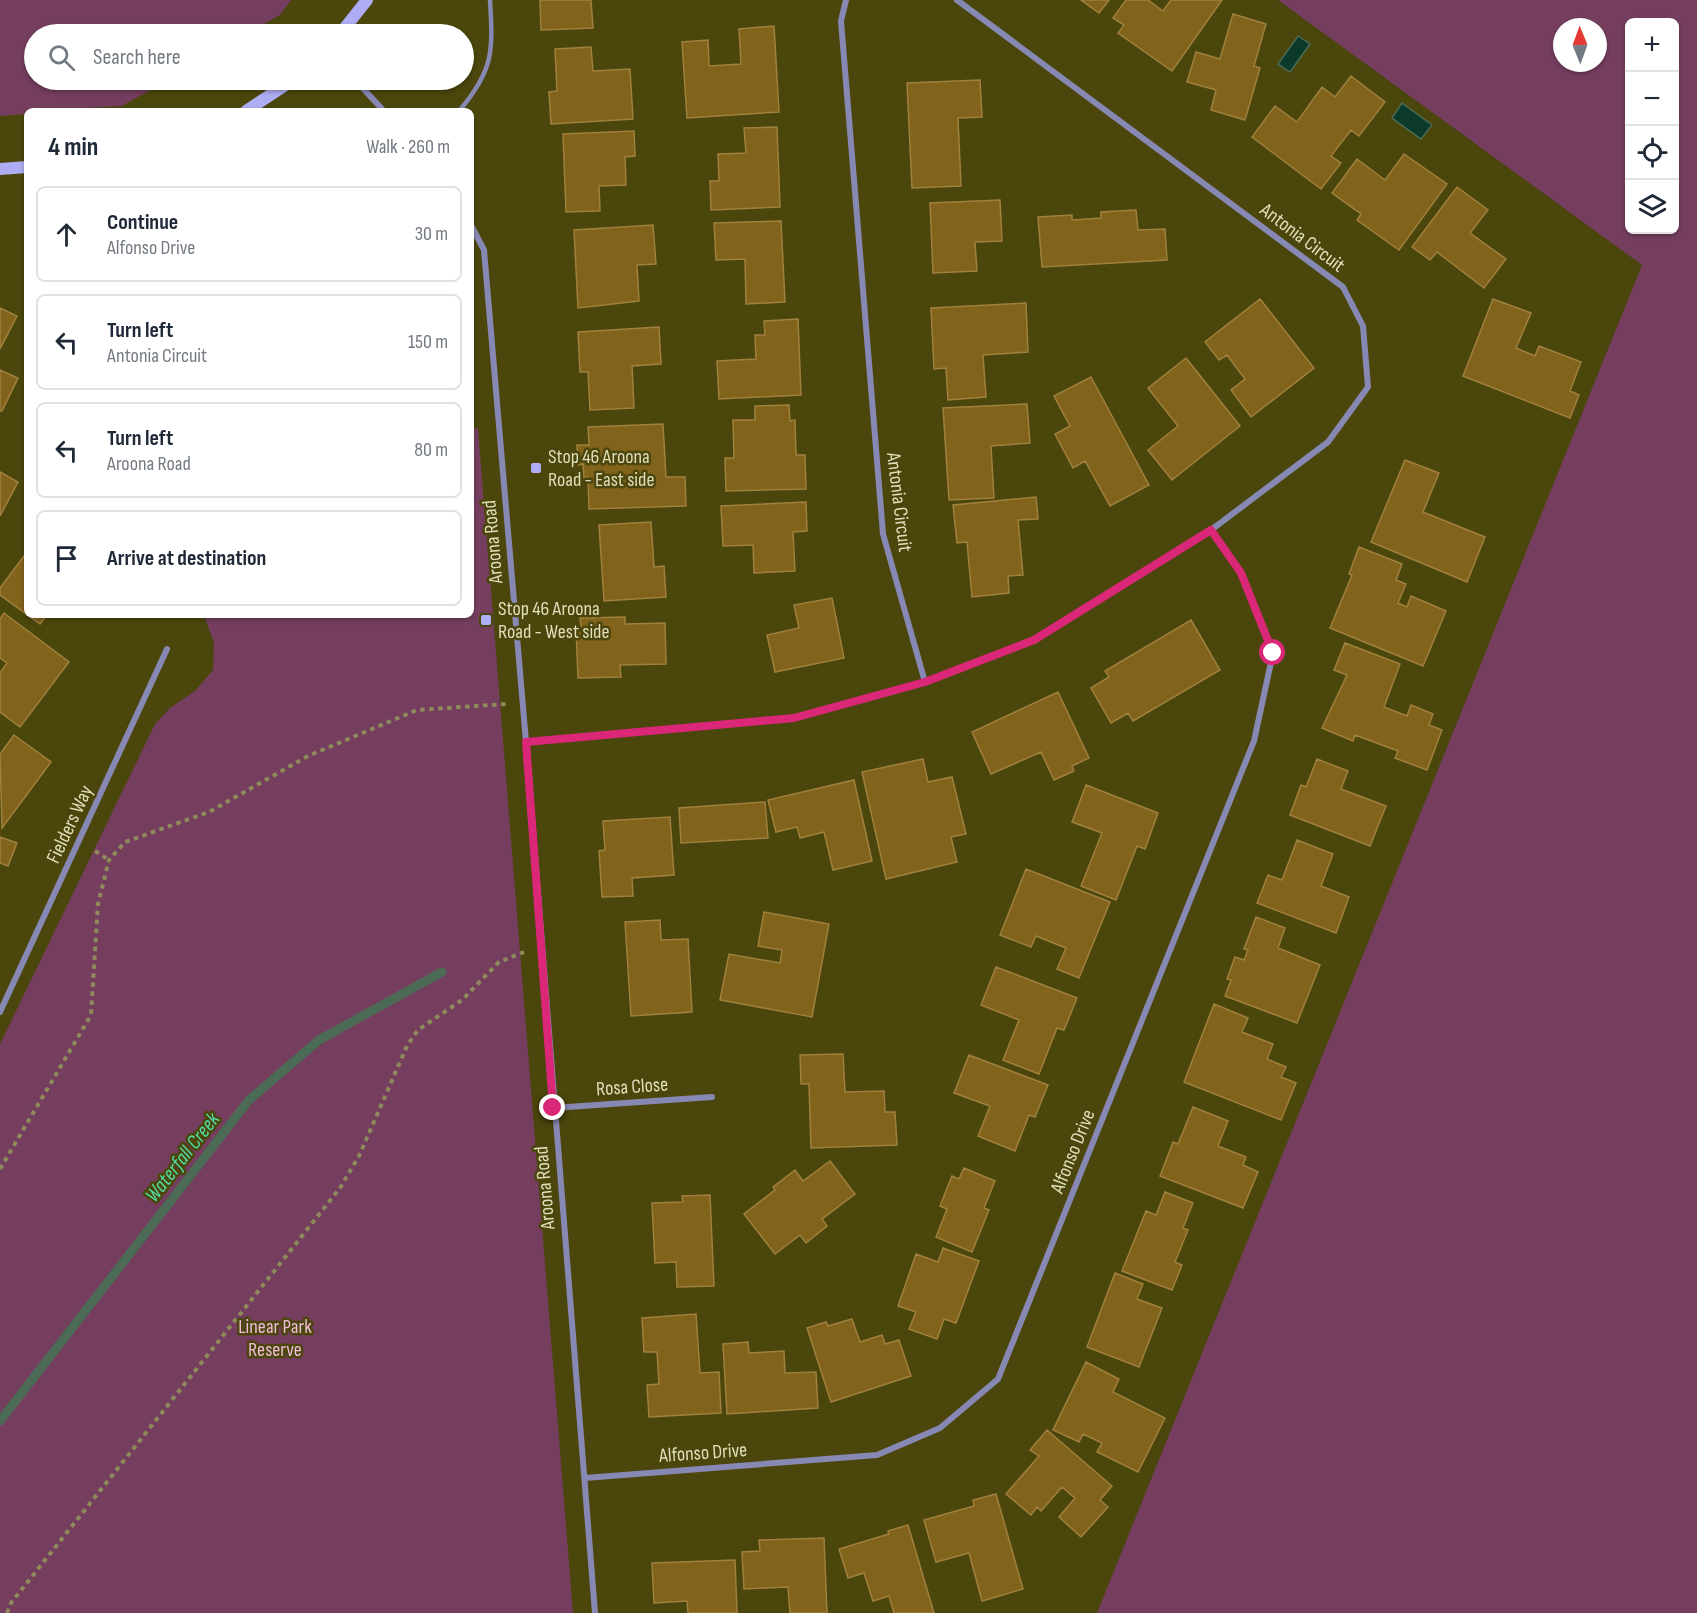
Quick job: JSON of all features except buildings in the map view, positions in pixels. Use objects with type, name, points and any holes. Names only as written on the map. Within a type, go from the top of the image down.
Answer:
[{"type":"street","points":[[348,24],[367,0]]},
{"type":"street","name":"Antonia Circuit","points":[[846,0],[841,21],[883,534],[925,682]]},
{"type":"street","name":"Antonia Circuit","points":[[526,742],[794,718],[925,682],[1034,640],[1211,530],[1328,442],[1368,387],[1363,326],[1343,287],[957,0]]},
{"type":"street","points":[[251,108],[278,90]]},
{"type":"street","points":[[364,90],[381,108]]},
{"type":"street","points":[[0,169],[24,166]]},
{"type":"street","name":"Aroona Road","points":[[474,231],[484,250],[523,703],[553,1108],[595,1613]]},
{"type":"street","name":"Alfonso Drive","points":[[585,1478],[877,1455],[940,1428],[998,1379],[1254,741],[1273,653],[1241,573],[1211,530]]},
{"type":"street","name":"Fielders Way","points":[[0,1012],[167,649]]},
{"type":"street","name":"Rosa Close","points":[[553,1108],[712,1097]]},
{"type":"lane","points":[[462,108],[473,95],[490,64],[492,43],[490,0]]},
{"type":"path","points":[[0,1169],[91,1015],[98,904],[109,860],[125,842],[209,812],[308,756],[417,710],[523,703]]},
{"type":"path","points":[[8,1613],[11,1603],[340,1188],[359,1156],[406,1046],[418,1030],[462,1000],[499,962],[541,944]]},
{"type":"green space","points":[[0,0],[291,0],[280,15],[264,24],[24,24],[24,90],[150,90],[122,106],[24,108],[24,114],[0,116]]},
{"type":"green space","points":[[1278,0],[1697,0],[1697,1613],[1097,1613],[1642,265]]},
{"type":"green space","name":"Linear Park Reserve","points":[[478,428],[573,1613],[0,1613],[0,1044],[155,724],[170,708],[195,691],[213,670],[214,643],[205,618],[474,618],[474,429]]},
{"type":"shaded area","points":[[1298,36],[1310,44],[1290,72],[1278,64]]},
{"type":"shaded area","points":[[1402,103],[1432,125],[1421,139],[1392,118]]},
{"type":"waterway","name":"Waterfall Creek","points":[[0,1421],[249,1100],[319,1040],[442,972]]},
{"type":"place","name":"Stop 46 Aroona Road - East side","points":[[536,468]]},
{"type":"place","name":"Stop 46 Aroona Road - West side","points":[[486,620]]},
{"type":"route","points":[[553,1108],[526,742],[794,718],[925,682],[1034,640],[1211,530],[1241,573],[1273,653]]}]
